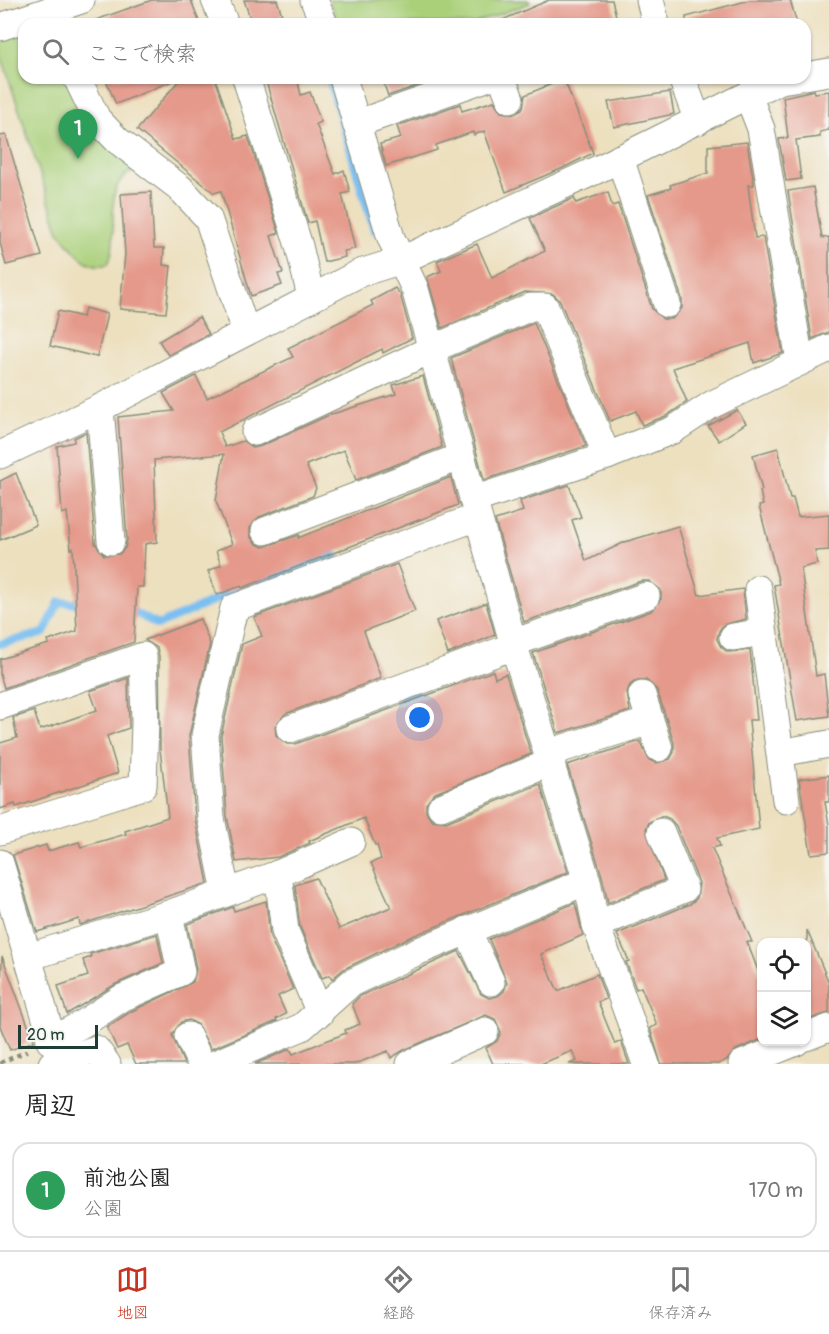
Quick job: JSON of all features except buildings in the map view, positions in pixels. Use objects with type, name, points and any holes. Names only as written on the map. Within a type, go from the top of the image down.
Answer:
[{"type":"street","points":[[55,17],[81,0]]},
{"type":"street","points":[[215,0],[222,18]]},
{"type":"street","points":[[314,0],[322,18]]},
{"type":"street","points":[[650,0],[654,18]]},
{"type":"street","points":[[0,27],[18,24]]},
{"type":"street","points":[[811,75],[829,72]]},
{"type":"street","points":[[80,84],[97,119],[117,140],[180,188],[208,218],[246,332]]},
{"type":"street","points":[[248,84],[299,246],[311,297]]},
{"type":"street","points":[[345,84],[391,238],[415,289],[514,644],[587,880],[596,925],[646,1064]]},
{"type":"street","points":[[356,124],[469,84]]},
{"type":"street","points":[[684,84],[698,121]]},
{"type":"street","points":[[0,455],[100,408],[360,273],[402,260],[613,162],[772,84]]},
{"type":"street","points":[[748,95],[761,129],[800,361]]},
{"type":"street","points":[[613,162],[641,282]]},
{"type":"street","points":[[613,162],[667,304]]},
{"type":"street","points":[[255,432],[306,421],[432,349],[531,307],[545,307],[607,456]]},
{"type":"street","points":[[226,892],[211,818],[205,735],[234,608],[673,430],[711,405],[829,348]]},
{"type":"street","points":[[100,408],[111,542]]},
{"type":"street","points":[[265,531],[337,492],[460,457]]},
{"type":"street","points":[[758,589],[786,800]]},
{"type":"street","points":[[290,729],[646,596]]},
{"type":"street","points":[[733,637],[764,632]]},
{"type":"street","points":[[0,706],[143,656],[145,722],[142,786],[0,831]]},
{"type":"street","points":[[642,695],[659,748]]},
{"type":"street","points":[[441,807],[550,757],[651,721]]},
{"type":"street","points":[[780,753],[829,744]]},
{"type":"street","points":[[596,925],[684,889],[661,832]]},
{"type":"street","points":[[28,957],[169,914],[278,874],[351,842]]},
{"type":"street","points":[[278,874],[285,931],[320,1014]]},
{"type":"street","points":[[215,1064],[302,1027],[320,1014],[351,983],[467,930],[587,880]]},
{"type":"street","points":[[2,881],[28,957],[48,1024],[50,1041],[84,1023],[122,998],[181,972],[169,914]]},
{"type":"street","points":[[467,930],[491,982]]},
{"type":"street","points":[[811,1035],[829,1028]]},
{"type":"street","points":[[410,1064],[463,1053],[485,1031]]},
{"type":"street","points":[[188,1036],[201,1064]]},
{"type":"street","points":[[742,1064],[784,1046]]},
{"type":"street","points":[[52,1064],[96,1049],[107,1064]]},
{"type":"green space","points":[[329,0],[528,0],[530,3],[489,18],[336,18]]},
{"type":"green space","points":[[18,34],[18,84],[69,84],[135,170],[124,177],[117,187],[114,198],[112,251],[108,264],[92,264],[86,261],[74,251],[59,232],[0,52],[0,40]]},
{"type":"waterway","points":[[331,84],[374,230]]},
{"type":"waterway","points":[[126,608],[158,625],[216,600],[335,556]]},
{"type":"waterway","points":[[0,644],[44,633],[59,602],[86,604]]},
{"type":"place","name":"前池公園","points":[[78,159]]}]
